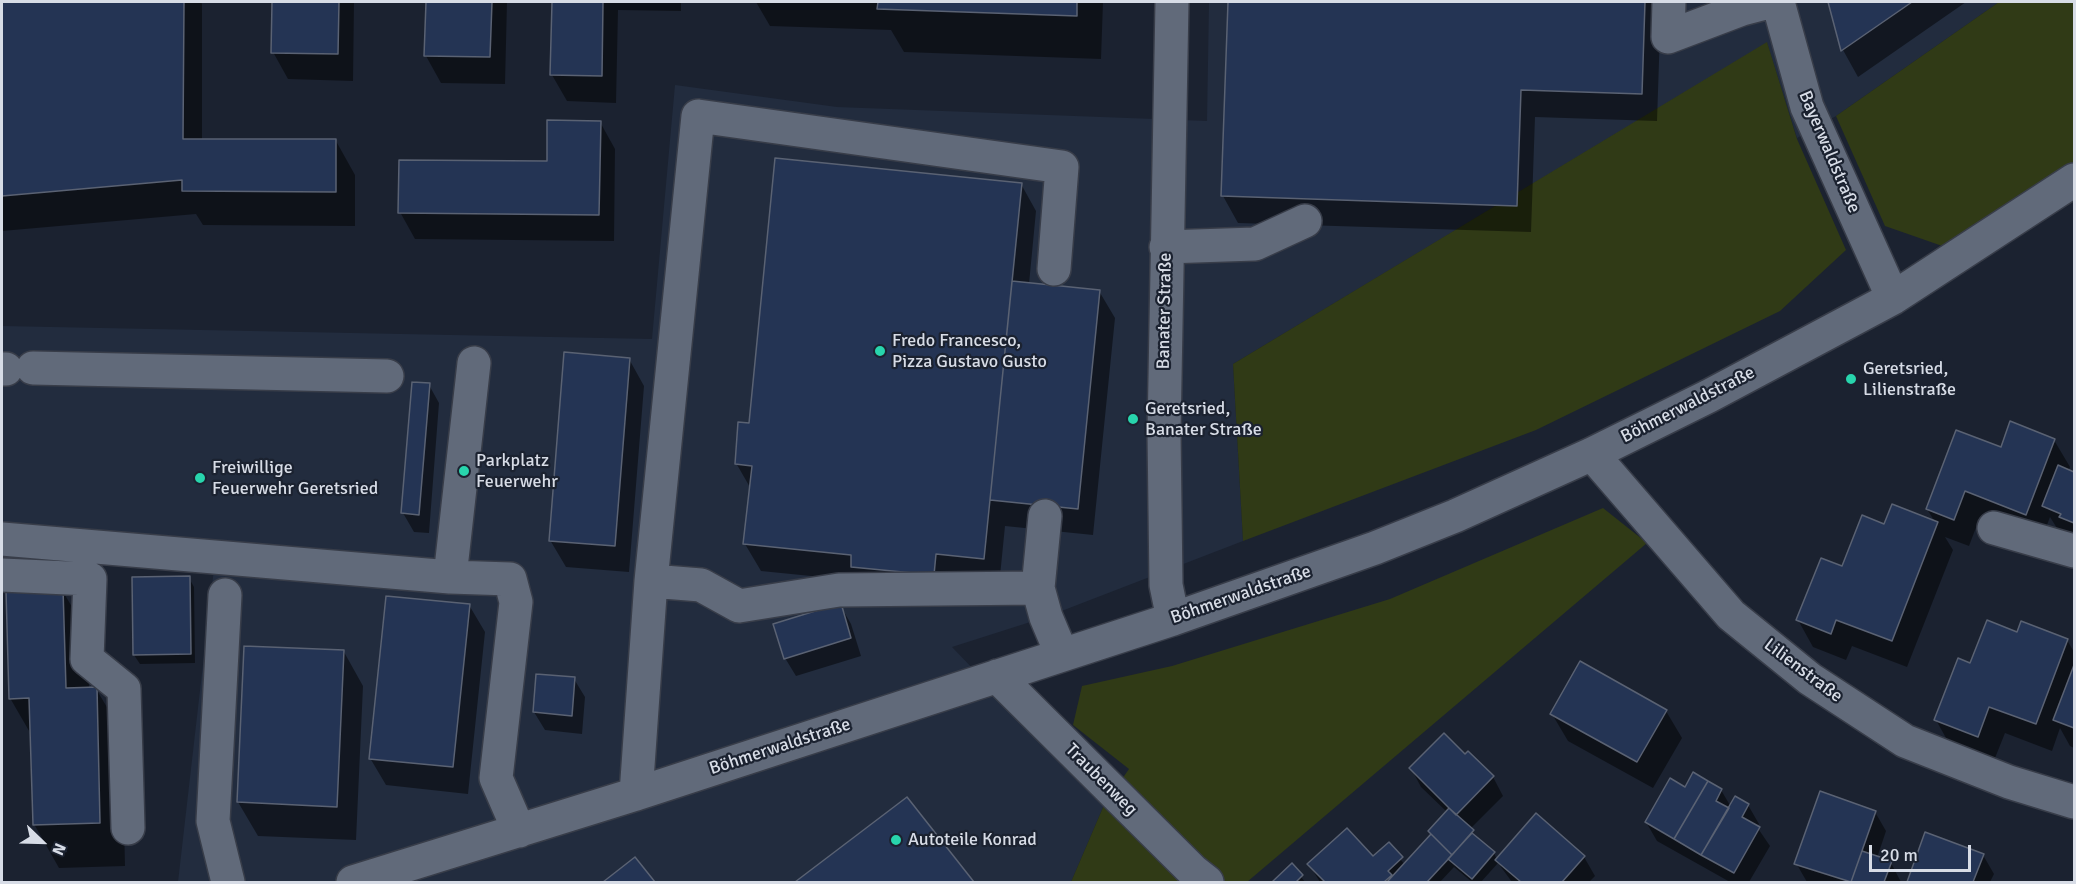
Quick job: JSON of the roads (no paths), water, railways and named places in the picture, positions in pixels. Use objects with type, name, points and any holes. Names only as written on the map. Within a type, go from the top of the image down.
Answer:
[{"type":"street","name":"Banater Straße","points":[[1172,2],[1164,432],[1166,585],[1173,620]]},
{"type":"street","points":[[1669,2],[1668,37],[1742,9],[1769,2]]},
{"type":"street","name":"Bayerwaldstraße","points":[[1778,2],[1807,106],[1893,298]]},
{"type":"street","points":[[636,794],[651,581],[698,116],[1062,167],[1054,269]]},
{"type":"street","name":"Böhmerwaldstraße","points":[[353,882],[636,794],[1173,620],[1455,516],[1592,454],[1709,396],[1893,298],[2074,180]]},
{"type":"street","points":[[1166,247],[1255,244],[1305,221]]},
{"type":"street","points":[[450,577],[474,363]]},
{"type":"street","points":[[14,369],[387,376]]},
{"type":"street","name":"Lilienstraße","points":[[1592,454],[1731,615],[1810,679],[1905,741],[2009,782],[2074,802]]},
{"type":"street","points":[[1045,516],[1038,588],[1046,617],[1062,655]]},
{"type":"street","points":[[1994,528],[2074,551]]},
{"type":"street","points":[[2,539],[450,577],[510,579],[516,602],[496,778],[519,831]]},
{"type":"street","points":[[2,575],[90,579],[87,659],[124,688],[128,828]]},
{"type":"street","points":[[651,581],[701,585],[739,606],[839,590],[1038,588]]},
{"type":"street","points":[[225,595],[213,821],[228,882]]},
{"type":"street","name":"Traubenweg","points":[[997,676],[1193,871],[1207,882]]},
{"type":"place","name":"Fredo Francesco, Pizza Gustavo Gusto","points":[[880,351]]},
{"type":"place","name":"Geretsried, Lilienstraße","points":[[1851,379]]},
{"type":"place","name":"Geretsried, Banater Straße","points":[[1133,419]]},
{"type":"place","name":"Parkplatz Feuerwehr","points":[[464,471]]},
{"type":"place","name":"Freiwillige Feuerwehr Geretsried","points":[[200,478]]},
{"type":"place","name":"Autoteile Konrad","points":[[896,840]]}]
